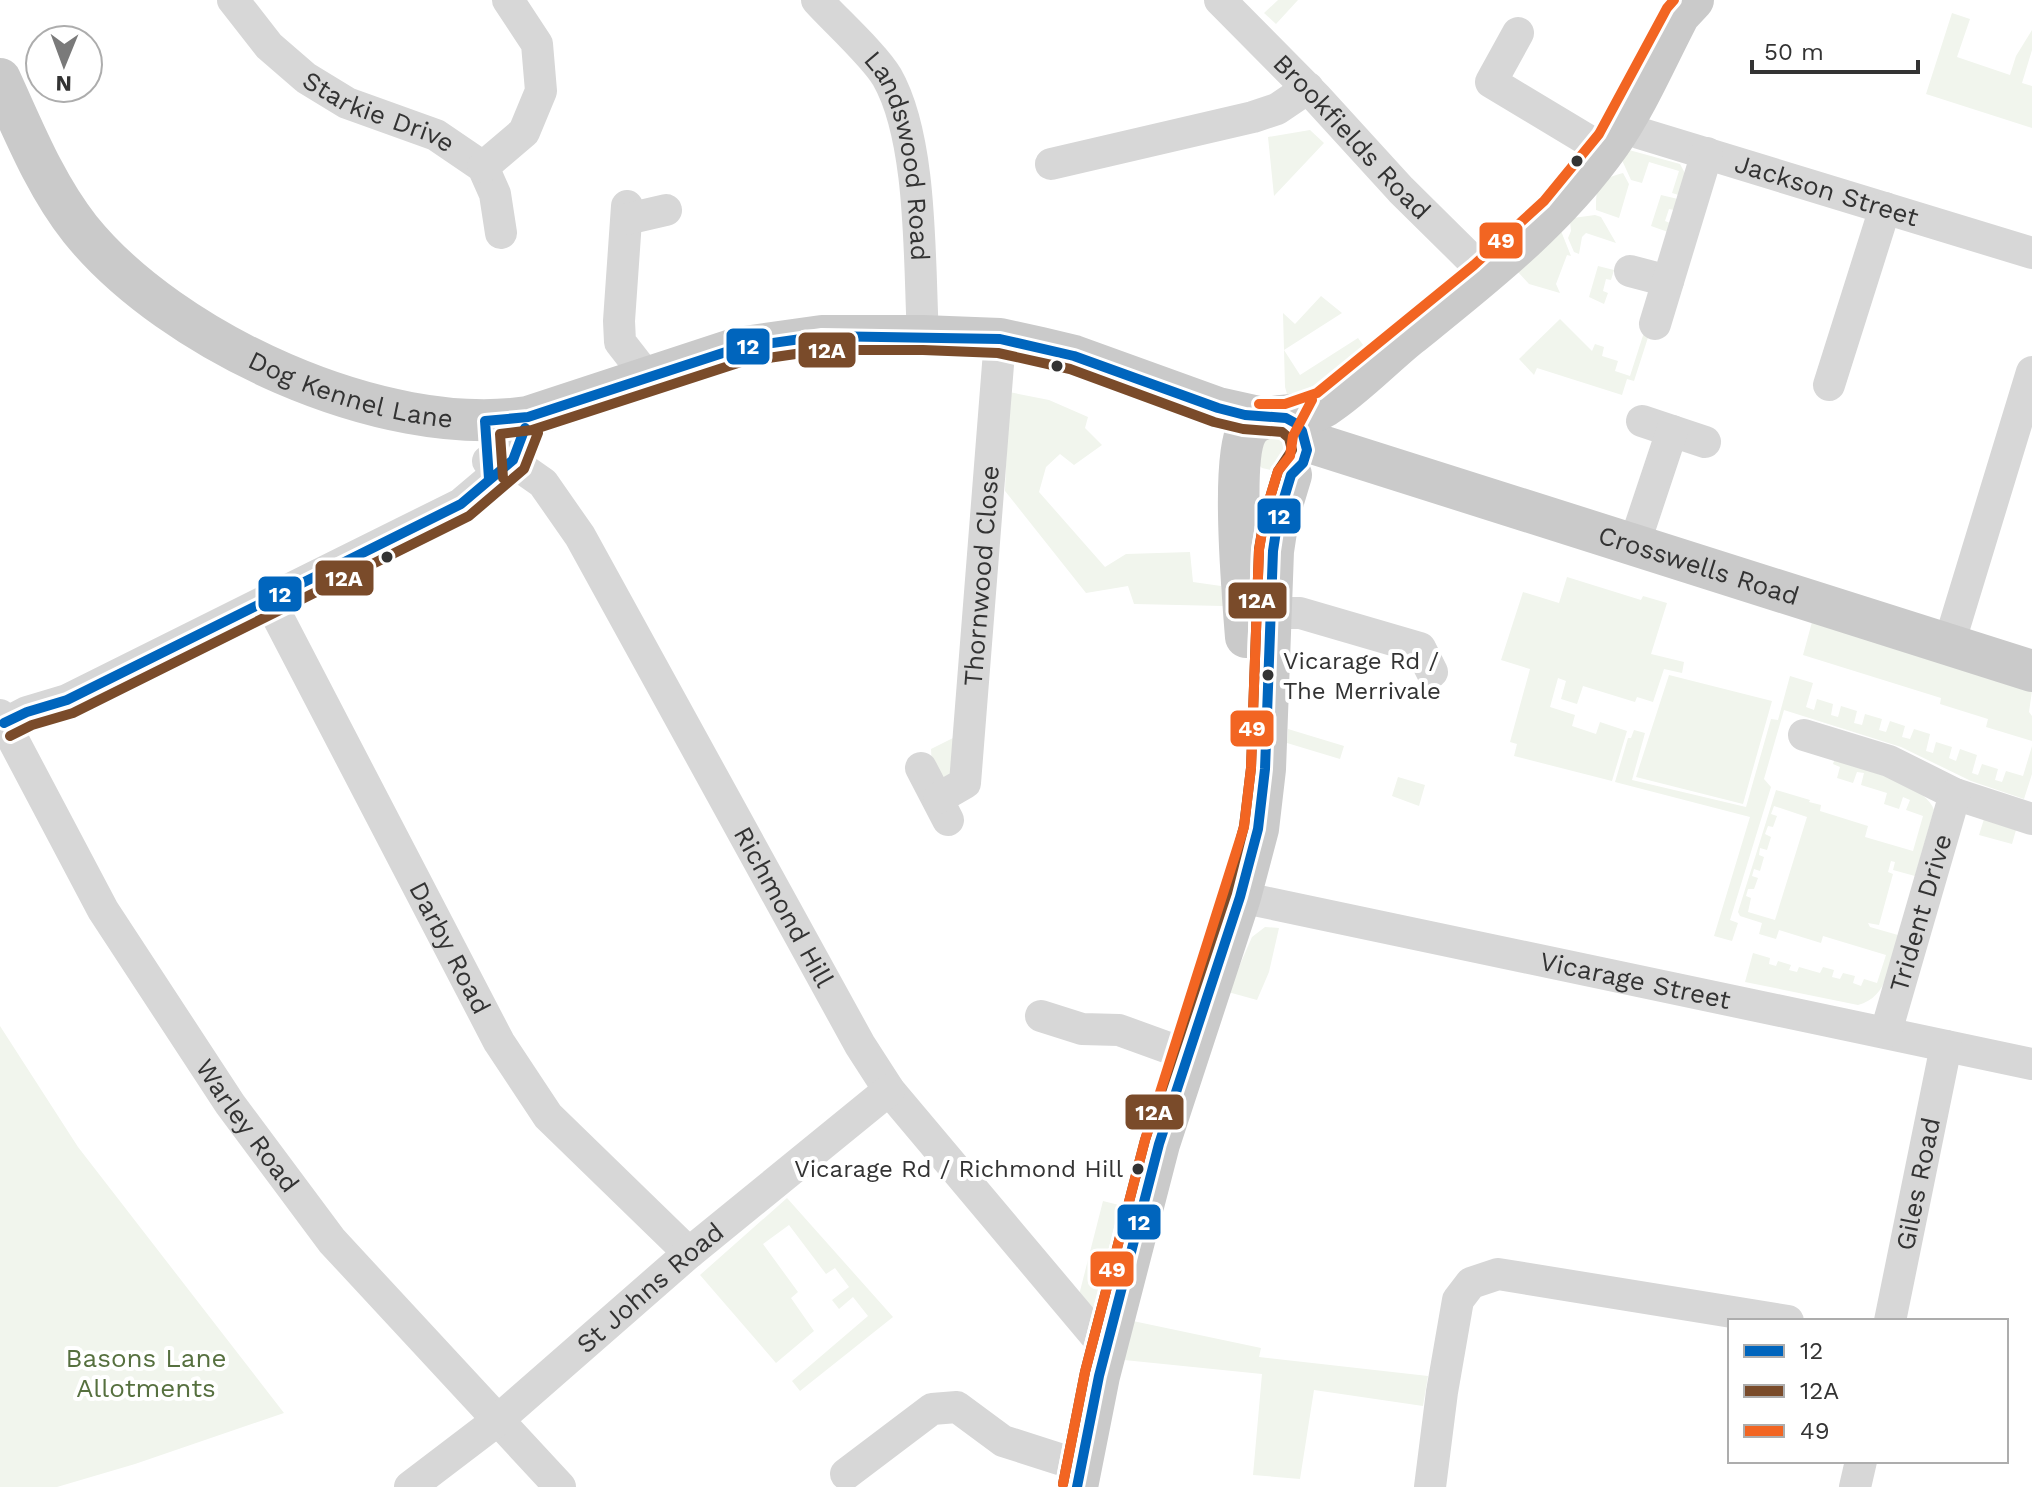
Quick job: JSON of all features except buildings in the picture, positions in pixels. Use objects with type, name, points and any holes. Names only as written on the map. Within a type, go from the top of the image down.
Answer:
[{"type":"main road","points":[[1079,1477],[1106,1348],[1159,1144],[1240,897],[1258,829],[1265,769],[1265,718],[1253,679],[1258,613],[1295,437],[1486,274],[1554,211],[1613,137],[1679,15],[1693,0]]},
{"type":"main road","name":"Dog Kennel Lane","points":[[0,79],[48,178],[79,228],[115,265],[187,324],[307,383],[429,418],[493,456],[528,417],[738,348],[822,336],[1000,339],[1074,356],[1295,437]]},
{"type":"main road","name":"Dog Kennel Lane","points":[[1153,384],[1243,454]]},
{"type":"main road","points":[[1258,613],[1240,515],[1243,440],[1249,428],[1295,437]]},
{"type":"main road","name":"Crosswells Road","points":[[1295,437],[1340,458],[1365,461],[2032,671]]},
{"type":"street","name":"Starkie Drive","points":[[233,0],[269,46],[306,78],[347,103],[436,135],[483,167],[495,194],[501,233]]},
{"type":"street","points":[[483,167],[524,132],[541,91],[537,44],[508,0]]},
{"type":"street","name":"Landswood Road","points":[[817,0],[886,76],[908,138],[918,235],[923,336]]},
{"type":"street","name":"Brookfields Road","points":[[1238,6],[1401,190],[1486,274]]},
{"type":"street","name":"Jackson Street","points":[[1518,33],[1491,82],[1613,137],[1639,133],[2032,253]]},
{"type":"street","points":[[1051,164],[1126,159],[1277,109],[1308,88]]},
{"type":"street","points":[[1655,324],[1707,153]]},
{"type":"street","points":[[1829,385],[1885,208]]},
{"type":"street","points":[[648,378],[620,342],[627,213],[666,210]]},
{"type":"street","points":[[1630,271],[1668,281]]},
{"type":"street","name":"Thornwood Close","points":[[921,768],[943,809],[965,783],[1000,339]]},
{"type":"street","points":[[1949,644],[2032,372]]},
{"type":"street","points":[[1634,545],[1657,426],[1705,442]]},
{"type":"street","points":[[4,732],[37,734],[67,700],[461,504],[493,456]]},
{"type":"street","name":"Richmond Hill","points":[[493,456],[523,469],[543,483],[580,536],[852,1031],[889,1090],[1106,1348]]},
{"type":"street","name":"Darby Road","points":[[269,600],[499,1042],[548,1116],[689,1253]]},
{"type":"street","points":[[1258,613],[1300,613],[1420,648],[1432,672]]},
{"type":"street","name":"Warley Road","points":[[4,732],[103,910],[230,1104],[332,1241],[560,1487]]},
{"type":"street","points":[[1804,735],[1889,761],[1955,794],[2032,819]]},
{"type":"street","name":"Trident Drive","points":[[1886,1032],[1955,794]]},
{"type":"street","name":"Vicarage Street","points":[[1240,897],[2032,1064]]},
{"type":"street","points":[[1041,1016],[1082,1029],[1119,1030],[1188,1055]]},
{"type":"street","name":"Giles Road","points":[[1890,1319],[1946,1046]]},
{"type":"street","name":"St Johns Road","points":[[410,1487],[498,1420],[689,1253],[889,1090]]},
{"type":"street","points":[[1430,1487],[1458,1300],[1471,1283],[1498,1274],[1776,1319]]},
{"type":"street","points":[[846,1474],[932,1409],[945,1406],[957,1407],[1003,1441],[1079,1477]]},
{"type":"street","points":[[1855,1487],[1861,1463]]},
{"type":"green space","points":[[1278,0],[1298,0],[1276,24],[1264,13]]},
{"type":"green space","points":[[1952,13],[1970,19],[1957,57],[2010,75],[2016,56],[2032,30],[2032,50],[2022,83],[2032,86],[2032,128],[1926,94]]},
{"type":"green space","points":[[1310,130],[1324,143],[1274,196],[1268,137]]},
{"type":"green space","points":[[1629,150],[1680,164],[1687,177],[1682,196],[1672,193],[1679,171],[1649,162],[1642,183],[1631,180],[1621,158]]},
{"type":"green space","points":[[1623,173],[1629,184],[1619,218],[1596,210],[1600,185],[1608,178]]},
{"type":"green space","points":[[1661,195],[1678,199],[1674,210],[1669,209],[1665,221],[1670,223],[1668,232],[1651,226]]},
{"type":"green space","points":[[1601,217],[1616,243],[1586,233],[1582,237],[1579,254],[1574,252],[1568,238],[1570,222],[1573,218]]},
{"type":"green space","points":[[1561,231],[1571,256],[1567,255],[1556,284],[1560,293],[1529,284],[1518,272]]},
{"type":"green space","points":[[1598,266],[1614,270],[1611,280],[1606,279],[1603,291],[1608,293],[1604,304],[1589,297]]},
{"type":"green space","points":[[1321,296],[1342,313],[1284,350],[1283,313],[1295,324]]},
{"type":"green space","points":[[1560,319],[1592,351],[1595,344],[1604,347],[1602,356],[1618,361],[1615,371],[1630,376],[1647,323],[1652,325],[1634,381],[1627,379],[1622,395],[1537,368],[1534,375],[1519,359]]},
{"type":"green space","points":[[1358,338],[1366,349],[1319,383],[1287,394],[1284,350],[1300,375]]},
{"type":"green space","points":[[1009,392],[1049,400],[1088,417],[1085,428],[1102,445],[1074,465],[1060,454],[1046,467],[1039,492],[1105,567],[1126,554],[1190,552],[1193,582],[1221,586],[1223,606],[1134,604],[1128,586],[1086,593],[1005,491]]},
{"type":"green space","points":[[1283,426],[1298,449],[1275,471],[1262,468],[1255,461],[1256,433]]},
{"type":"green space","points":[[1567,577],[1641,600],[1643,596],[1667,603],[1651,654],[1684,662],[1682,673],[1664,669],[1653,702],[1637,697],[1635,702],[1583,686],[1577,704],[1561,699],[1566,681],[1558,678],[1550,707],[1575,715],[1572,726],[1596,734],[1600,722],[1627,731],[1612,781],[1514,756],[1517,744],[1510,742],[1530,669],[1501,660],[1523,592],[1559,603]]},
{"type":"green space","points":[[1812,622],[2032,691],[2029,712],[2032,716],[2032,741],[1986,727],[1988,719],[1940,704],[1941,698],[1803,655]]},
{"type":"green space","points":[[1669,675],[1772,701],[1743,804],[1636,777]]},
{"type":"green space","points":[[1790,676],[1813,683],[1806,707],[1814,710],[1817,699],[1833,704],[1831,715],[1838,717],[1841,706],[1857,711],[1854,723],[1862,725],[1865,714],[1882,719],[1879,730],[1886,732],[1890,721],[1905,726],[1902,737],[1910,739],[1914,729],[1930,734],[1926,751],[1933,753],[1936,742],[1952,747],[1949,758],[1956,761],[1960,749],[1977,755],[1972,773],[1978,775],[1982,764],[1998,769],[1995,780],[2002,782],[2006,771],[2023,776],[2032,746],[2032,774],[2024,799],[1971,781],[1901,747],[1784,710],[1764,779],[1771,787],[1730,920],[1738,923],[1732,941],[1714,936],[1750,817],[1615,782],[1628,738],[1634,730],[1645,733],[1632,780],[1746,807],[1771,719],[1778,720]]},
{"type":"green space","points":[[1288,729],[1344,746],[1340,759],[1287,743]]},
{"type":"green space","points":[[953,738],[954,774],[944,783],[932,769],[931,749]]},
{"type":"green space","points":[[1835,758],[1891,778],[1919,792],[1934,810],[1915,876],[1893,870],[1895,862],[1891,861],[1888,872],[1893,874],[1879,925],[1868,923],[1870,927],[1898,935],[1882,986],[1868,1001],[1858,1005],[1745,982],[1753,953],[1770,958],[1769,964],[1776,966],[1778,961],[1791,965],[1789,970],[1797,972],[1799,967],[1820,973],[1823,967],[1834,970],[1832,977],[1840,979],[1843,973],[1855,976],[1853,983],[1861,986],[1864,979],[1877,983],[1886,955],[1823,936],[1821,943],[1779,930],[1776,939],[1759,934],[1762,923],[1740,916],[1738,912],[1776,790],[1821,805],[1820,811],[1868,826],[1865,837],[1913,851],[1923,816],[1906,810],[1910,800],[1903,797],[1899,809],[1884,804],[1887,793],[1861,785],[1864,773],[1857,772],[1853,783],[1837,778],[1840,767],[1833,764]],"holes":[[[1774,806],[1807,817],[1775,920],[1748,912],[1751,898],[1746,896],[1748,889],[1754,889],[1758,878],[1752,876],[1754,869],[1760,871],[1764,857],[1759,855],[1760,848],[1767,850],[1771,837],[1765,834],[1768,826],[1773,827],[1777,816],[1771,814]]]},
{"type":"green space","points":[[1398,777],[1425,785],[1419,806],[1392,796]]},
{"type":"green space","points":[[1984,819],[2016,830],[2012,844],[1979,835]]},
{"type":"green space","points":[[1265,927],[1279,928],[1269,972],[1257,1000],[1228,992],[1252,937]]},
{"type":"green space","name":"Basons Lane Allotments","points":[[0,1026],[78,1147],[284,1413],[57,1487],[0,1487]]},
{"type":"green space","points":[[787,1198],[893,1317],[800,1391],[792,1381],[868,1316],[853,1297],[839,1309],[832,1300],[849,1287],[835,1268],[826,1274],[789,1225],[763,1244],[798,1292],[791,1298],[814,1331],[776,1363],[700,1275]]},
{"type":"green space","points":[[1103,1201],[1119,1205],[1095,1313],[1079,1295]]},
{"type":"green space","points":[[1133,1321],[1261,1348],[1259,1357],[1428,1376],[1423,1406],[1314,1390],[1300,1479],[1253,1475],[1262,1374],[1124,1360]]},
{"type":"transit line","name":"49","points":[[1259,404],[1285,404],[1317,393],[1474,265],[1544,201],[1599,134],[1674,0]]},
{"type":"transit line","name":"12","points":[[489,479],[485,421],[528,417],[738,348],[822,336],[1000,339],[1074,356],[1218,408],[1245,415],[1286,418],[1302,431],[1307,450],[1303,463],[1291,475],[1278,518],[1273,551],[1265,769],[1258,829],[1240,897],[1159,1144],[1099,1376],[1077,1487]]},
{"type":"transit line","name":"12A","points":[[503,478],[500,434],[532,430],[741,362],[823,350],[998,353],[1070,369],[1214,422],[1243,429],[1282,432],[1289,438],[1292,450],[1278,471],[1265,514],[1259,549],[1251,768],[1244,826],[1227,893],[1145,1140],[1085,1372],[1063,1484]]},
{"type":"transit line","name":"49","points":[[1063,1484],[1085,1372],[1145,1140],[1244,827],[1251,768],[1259,550],[1265,514],[1278,471],[1290,456],[1293,436],[1312,400]]},
{"type":"transit line","name":"12","points":[[4,723],[27,712],[67,700],[461,504],[513,460],[525,428]]},
{"type":"transit line","name":"12A","points":[[10,736],[32,725],[73,713],[469,516],[524,469],[538,433]]},
{"type":"place","name":"Vicarage Rd / The Merrivale","points":[[1268,675]]},
{"type":"place","name":"Vicarage Rd / Richmond Hill","points":[[1138,1169]]}]
